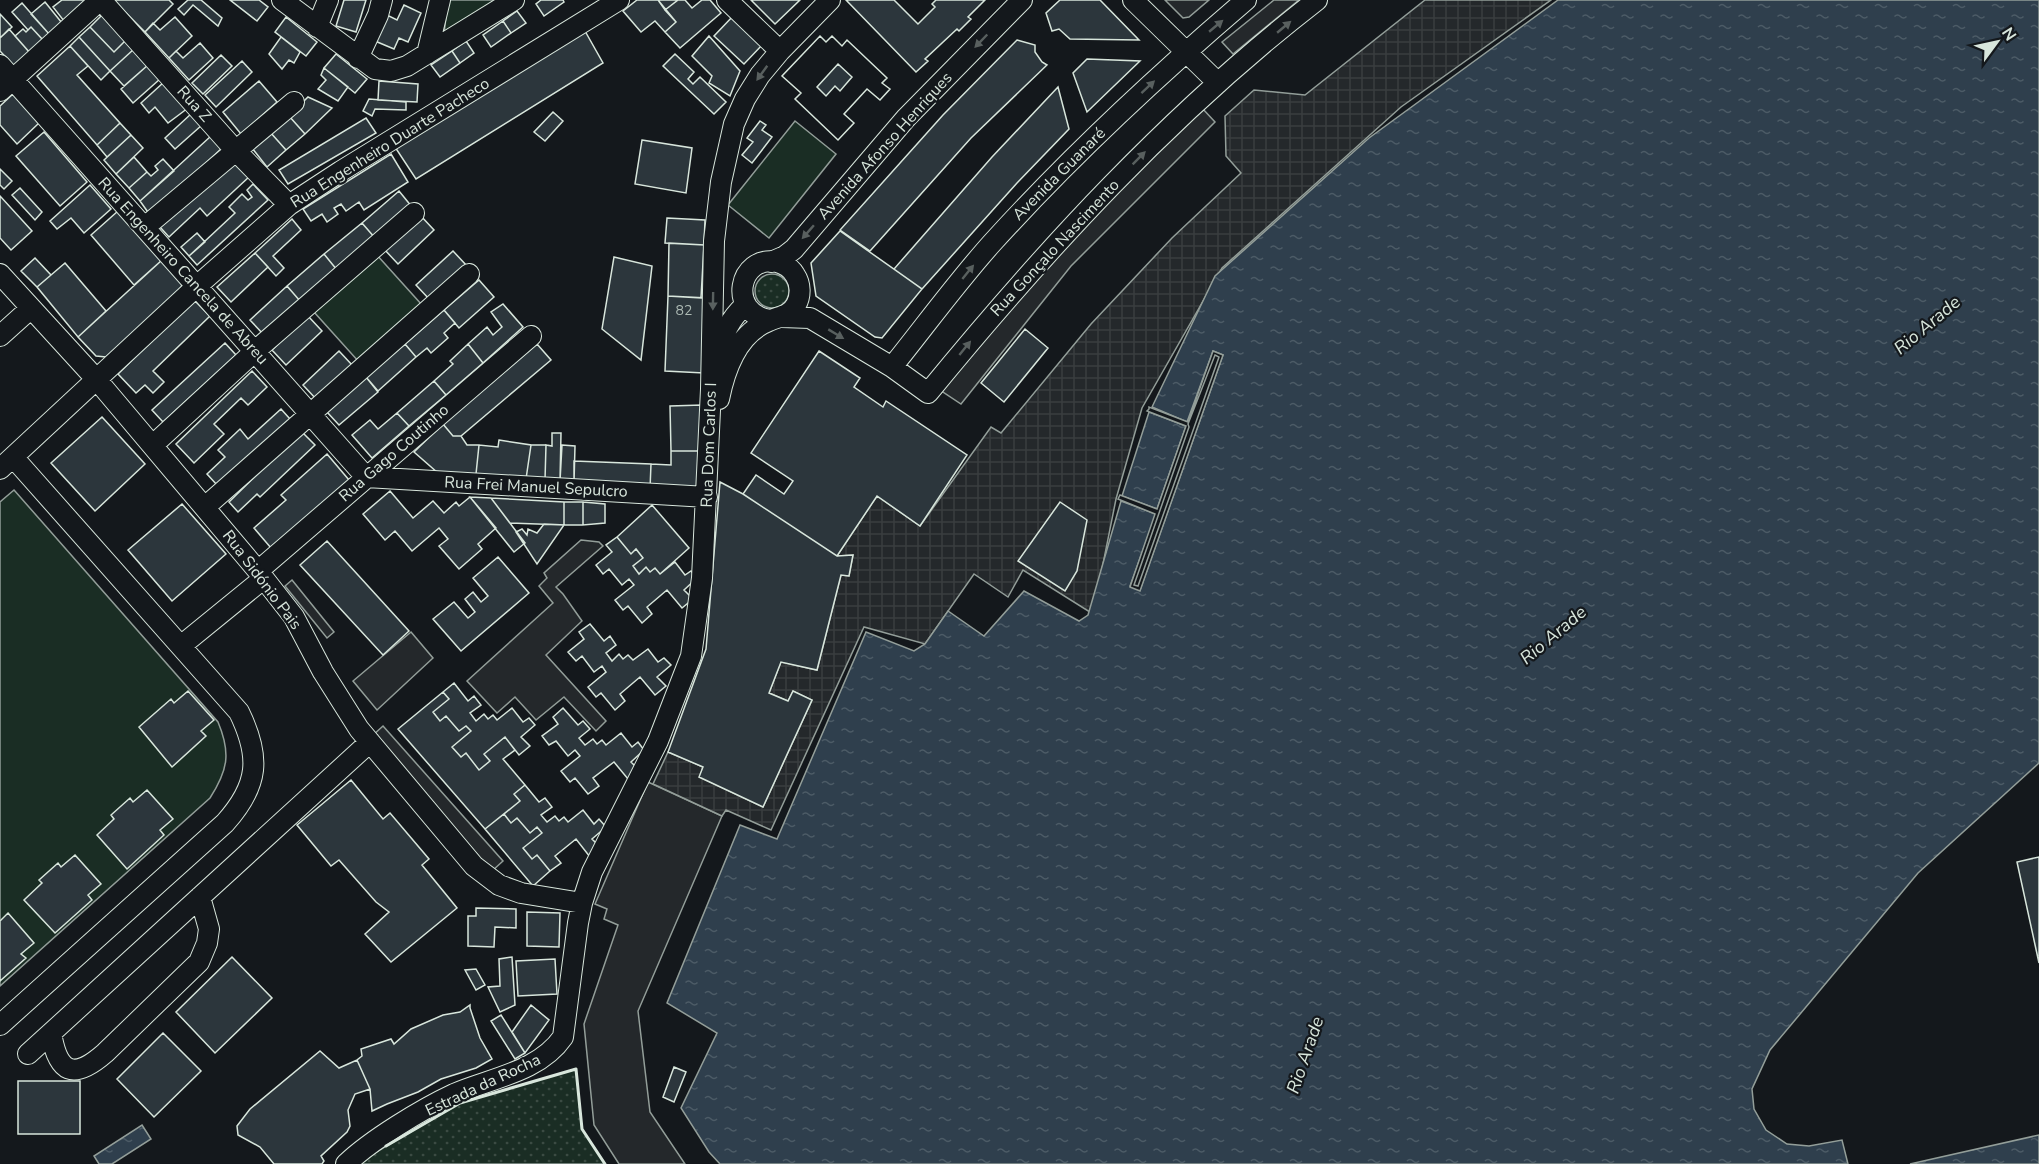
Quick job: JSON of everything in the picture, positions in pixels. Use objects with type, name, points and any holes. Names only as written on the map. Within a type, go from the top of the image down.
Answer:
[{"type":"street","points":[[4,79],[100,0]]},
{"type":"street","name":"Rua Z","points":[[100,0],[235,150],[290,205]]},
{"type":"street","points":[[282,0],[358,58],[375,69],[391,71],[407,66],[514,0]]},
{"type":"street","points":[[318,27],[328,0]]},
{"type":"street","points":[[358,58],[378,15],[382,0]]},
{"type":"street","points":[[427,54],[440,0]]},
{"type":"street","name":"Rua Engenheiro Duarte Pacheco","points":[[6,463],[197,286],[290,205],[340,171],[619,0]]},
{"type":"street","points":[[727,0],[780,51]]},
{"type":"street","name":"Rua Dom Carlos I","points":[[582,903],[592,872],[658,741],[691,656],[702,578],[711,389],[714,241],[721,182],[734,124],[760,75],[830,0]]},
{"type":"street","name":"Avenida Afonso Henriques","points":[[771,261],[785,256],[794,249],[906,118],[1022,0]]},
{"type":"street","points":[[1133,0],[1218,83]]},
{"type":"street","name":"Avenida Guanaré","points":[[892,367],[991,244],[1074,157],[1185,52],[1246,0]]},
{"type":"street","name":"Rua Gonçalo Nascimento","points":[[776,319],[810,318],[892,367],[928,393],[995,311],[1076,221],[1218,83],[1317,0]]},
{"type":"street","name":"Rua Engenheiro Cancela de Abreu","points":[[4,79],[145,227],[366,477]]},
{"type":"street","points":[[145,227],[294,102]]},
{"type":"street","points":[[153,445],[255,351],[414,213]]},
{"type":"street","points":[[714,241],[729,274],[758,317],[776,319]]},
{"type":"street","points":[[708,442],[723,380],[734,355],[745,338],[756,327],[792,310],[798,300],[799,282],[788,267],[771,261],[754,267],[746,276],[744,296],[723,335],[711,389]]},
{"type":"street","points":[[205,507],[469,273]]},
{"type":"street","name":"Rua Sidónio Pais","points":[[0,274],[153,445],[294,617],[323,672],[359,729],[474,866],[499,885],[521,893],[582,903]]},
{"type":"street","points":[[0,336],[30,309]]},
{"type":"street","name":"Rua Gago Coutinho","points":[[182,645],[366,477],[531,336]]},
{"type":"street","points":[[0,1025],[225,823],[240,806],[251,783],[254,758],[250,735],[239,712],[182,645],[6,463]]},
{"type":"street","name":"Rua Frei Manuel Sepulcro","points":[[366,477],[706,497]]},
{"type":"street","points":[[28,1054],[370,742]]},
{"type":"street","points":[[51,1033],[56,1057],[62,1065],[79,1070],[91,1066],[199,962],[207,943],[209,929],[200,897]]},
{"type":"street","name":"Estrada da Rocha","points":[[346,1164],[356,1154],[402,1124],[452,1095],[514,1072],[554,1051],[563,1037],[582,903]]},
{"type":"green space","points":[[448,0],[495,0],[444,34]]},
{"type":"green space","points":[[795,121],[836,154],[769,238],[728,205]]},
{"type":"green space","points":[[376,254],[422,305],[359,362],[314,312]]},
{"type":"green space","points":[[772,274],[784,279],[789,291],[784,303],[772,308],[760,303],[755,291],[760,279]]},
{"type":"green space","points":[[14,490],[218,722],[225,743],[226,761],[221,779],[210,798],[0,986],[0,502]]},
{"type":"green space","points":[[576,1069],[582,1129],[605,1164],[361,1164],[364,1159],[460,1103]]},
{"type":"shaded area","points":[[1165,0],[1209,0],[1189,17],[1183,18]]},
{"type":"shaded area","points":[[1274,0],[1299,0],[1233,54],[1222,42]]},
{"type":"shaded area","points":[[1425,0],[1551,0],[1401,107],[1222,268],[1142,408],[1116,499],[1093,614],[1023,570],[1008,597],[974,574],[925,644],[864,627],[771,830],[726,810],[722,816],[653,784],[668,752],[703,767],[700,777],[763,807],[812,700],[793,691],[788,701],[769,693],[781,662],[817,670],[841,575],[849,576],[853,555],[837,556],[877,496],[920,526],[991,427],[1001,433],[1091,324],[1172,238],[1241,173],[1226,156],[1225,116],[1254,90],[1305,95]]},
{"type":"shaded area","points":[[1202,108],[1215,122],[1071,266],[961,404],[940,390],[1059,249]]},
{"type":"shaded area","points":[[581,540],[599,542],[603,546],[556,587],[582,621],[546,655],[606,721],[596,731],[564,697],[536,720],[515,697],[497,713],[467,681],[553,603],[539,586],[547,578],[544,573]]},
{"type":"shaded area","points":[[292,580],[334,632],[327,638],[285,586]]},
{"type":"shaded area","points":[[411,632],[433,658],[377,710],[353,681]]},
{"type":"shaded area","points":[[383,726],[503,861],[492,871],[372,736]]},
{"type":"shaded area","points":[[648,782],[722,816],[638,1011],[650,1112],[685,1164],[619,1164],[594,1125],[584,1024],[618,925],[604,919],[607,909],[595,904]]},
{"type":"water","name":"Rio Arade","points":[[1558,0],[2039,0],[2039,763],[1918,873],[1770,1050],[1752,1089],[1754,1109],[1766,1130],[1787,1144],[1809,1146],[1842,1140],[1848,1164],[720,1164],[709,1152],[681,1108],[717,1033],[667,1003],[740,825],[777,839],[866,632],[914,651],[925,644],[948,611],[984,636],[1024,591],[1079,621],[1088,615],[1121,501],[1156,514],[1130,586],[1140,590],[1223,355],[1213,351],[1187,422],[1152,407],[1215,276],[1369,138]]},
{"type":"water","points":[[1149,412],[1186,426],[1157,509],[1122,496]]},
{"type":"water","points":[[142,1125],[151,1139],[112,1164],[99,1164],[94,1156]]},
{"type":"water","points":[[2039,1135],[2039,1164],[1910,1164]]},
{"type":"pier","points":[[1213,351],[1223,355],[1140,591],[1130,587],[1155,514],[1118,499],[1120,495],[1157,509],[1186,426],[1147,411],[1149,407],[1188,422]],"holes":[[[1215,355],[1219,357],[1138,586],[1134,585],[1189,427],[1188,424]]]},
{"type":"building","points":[[62,0],[87,0],[64,21],[53,7]]},
{"type":"building","points":[[113,0],[169,0],[173,4],[145,32]]},
{"type":"building","points":[[188,0],[201,0],[222,18],[218,26],[193,5],[184,15],[178,9]]},
{"type":"building","points":[[230,0],[259,0],[268,7],[257,21]]},
{"type":"building","points":[[344,0],[366,0],[356,32],[336,26]]},
{"type":"building","points":[[541,0],[563,0],[564,2],[544,16],[536,4]]},
{"type":"building","points":[[637,0],[658,0],[676,22],[665,32],[655,21],[641,32],[623,11]]},
{"type":"building","points":[[658,0],[678,0],[665,10]]},
{"type":"building","points":[[678,0],[685,0],[692,8],[702,0],[710,0],[721,13],[680,48],[665,32],[676,22],[665,10]]},
{"type":"building","points":[[751,0],[800,0],[775,24]]},
{"type":"building","points":[[846,0],[894,0],[918,24],[935,7],[932,4],[936,0],[985,0],[968,17],[971,19],[925,59],[928,61],[916,72]]},
{"type":"building","points":[[1060,0],[1100,0],[1139,40],[1070,39],[1059,29],[1052,31],[1046,13]]},
{"type":"building","points":[[45,2],[62,23],[50,35],[31,14]]},
{"type":"building","points":[[22,3],[50,35],[43,40],[31,27],[28,30],[12,12]]},
{"type":"building","points":[[404,5],[421,13],[408,42],[399,38],[394,49],[375,41],[387,15],[397,20]]},
{"type":"building","points":[[517,11],[526,23],[511,33],[503,21]]},
{"type":"building","points":[[0,14],[12,27],[0,38]]},
{"type":"building","points":[[102,15],[126,40],[114,52],[90,27]]},
{"type":"building","points":[[734,15],[764,43],[744,64],[714,36]]},
{"type":"building","points":[[175,17],[192,36],[169,58],[145,32],[153,23],[160,30]]},
{"type":"building","points":[[286,17],[317,42],[306,56],[275,32]]},
{"type":"building","points":[[503,21],[511,33],[491,47],[483,35]]},
{"type":"building","points":[[31,27],[43,40],[30,53],[15,36],[23,29],[26,32]]},
{"type":"building","points":[[90,27],[114,52],[126,40],[134,49],[110,71],[79,37]]},
{"type":"building","points":[[9,29],[30,53],[14,66],[0,51],[0,38]]},
{"type":"building","points":[[585,31],[603,63],[416,179],[393,144]]},
{"type":"building","points":[[709,36],[740,71],[730,96],[709,83],[712,76],[692,56]]},
{"type":"building","points":[[820,36],[826,42],[832,36],[842,46],[847,40],[887,78],[882,83],[890,89],[880,100],[867,89],[844,114],[854,123],[838,140],[795,99],[801,93],[782,76]],"holes":[[[838,64],[852,77],[840,91],[835,86],[826,96],[817,87]]]},
{"type":"building","points":[[820,36],[826,42],[832,36],[842,46],[847,40],[887,78],[882,83],[890,89],[880,100],[867,89],[844,114],[854,123],[838,140],[795,99],[801,93],[782,76]]},
{"type":"building","points":[[79,37],[110,71],[101,80],[70,46]]},
{"type":"building","points":[[281,37],[300,52],[294,63],[289,60],[282,69],[269,54]]},
{"type":"building","points":[[1017,40],[1035,45],[1035,52],[1047,65],[971,138],[870,251],[840,230],[943,115]]},
{"type":"building","points":[[466,41],[474,53],[460,63],[452,51]]},
{"type":"building","points":[[200,43],[213,58],[189,80],[169,58],[176,51],[183,58]]},
{"type":"building","points":[[70,46],[88,66],[77,75],[120,123],[97,145],[37,76]]},
{"type":"building","points":[[134,49],[148,65],[124,86],[110,71]]},
{"type":"building","points":[[452,51],[460,63],[440,77],[431,65]]},
{"type":"building","points":[[336,54],[367,79],[355,93],[324,68]]},
{"type":"building","points":[[675,54],[694,72],[688,79],[693,84],[700,77],[726,102],[714,114],[663,66]]},
{"type":"building","points":[[221,55],[232,66],[203,94],[192,83]]},
{"type":"building","points":[[1087,59],[1140,61],[1087,112],[1073,73]]},
{"type":"building","points":[[242,61],[252,72],[216,107],[205,95]]},
{"type":"building","points":[[148,65],[160,79],[133,103],[121,89]]},
{"type":"building","points":[[324,68],[348,87],[338,101],[318,89],[326,80],[321,75]]},
{"type":"building","points":[[259,81],[277,102],[241,134],[223,112]]},
{"type":"building","points":[[379,81],[418,84],[417,102],[378,100]]},
{"type":"building","points":[[164,82],[188,108],[168,123],[155,107],[149,113],[141,103]]},
{"type":"building","points":[[1058,87],[1069,129],[922,289],[894,269],[992,157]]},
{"type":"building","points":[[14,93],[40,122],[17,144],[0,125],[0,106]]},
{"type":"building","points":[[308,97],[332,108],[305,134],[289,116]]},
{"type":"building","points":[[369,99],[406,102],[406,110],[375,109],[372,116],[363,111]]},
{"type":"building","points":[[553,112],[563,121],[545,141],[534,132]]},
{"type":"building","points":[[192,113],[202,125],[175,149],[165,138]]},
{"type":"building","points":[[289,116],[305,134],[286,150],[270,132]]},
{"type":"building","points":[[366,118],[376,133],[288,184],[279,170]]},
{"type":"building","points":[[760,121],[766,125],[762,130],[772,137],[752,163],[742,155],[753,142],[747,138]]},
{"type":"building","points":[[120,123],[131,135],[107,157],[97,145]]},
{"type":"building","points":[[44,132],[87,182],[60,206],[16,156]]},
{"type":"building","points":[[270,132],[286,150],[267,167],[252,148]]},
{"type":"building","points":[[131,135],[143,148],[116,174],[104,160]]},
{"type":"building","points":[[211,136],[222,148],[150,215],[140,201]]},
{"type":"building","points":[[642,140],[692,148],[686,193],[635,184]]},
{"type":"building","points":[[391,154],[408,182],[364,210],[359,202],[346,211],[341,204],[334,208],[338,214],[327,222],[322,214],[311,221],[303,209]]},
{"type":"building","points":[[134,157],[147,172],[129,188],[116,174]]},
{"type":"building","points":[[163,159],[174,171],[140,201],[129,188],[147,172],[151,176],[158,170],[155,166]]},
{"type":"building","points":[[235,160],[250,176],[207,216],[200,208],[169,237],[160,227]]},
{"type":"building","points":[[0,169],[12,181],[4,189],[0,185]]},
{"type":"building","points":[[253,184],[268,200],[197,265],[189,256],[235,213],[229,207],[242,194],[248,200],[252,197],[247,190]]},
{"type":"building","points":[[90,185],[111,209],[84,233],[71,218],[57,229],[50,221]]},
{"type":"building","points":[[20,188],[42,212],[35,220],[12,195]]},
{"type":"building","points":[[399,191],[412,207],[375,238],[362,223]]},
{"type":"building","points":[[0,196],[32,231],[11,250],[0,238]]},
{"type":"building","points":[[118,211],[162,260],[134,285],[91,235]]},
{"type":"building","points":[[420,215],[434,230],[398,264],[384,249]]},
{"type":"building","points":[[667,218],[705,220],[704,245],[665,243]]},
{"type":"building","points":[[292,219],[301,230],[273,256],[284,268],[276,276],[255,253]]},
{"type":"building","points":[[362,223],[375,238],[337,270],[324,254]]},
{"type":"building","points":[[840,231],[922,289],[882,338],[875,337],[816,296],[811,263]]},
{"type":"building","points":[[197,233],[205,242],[189,256],[181,247]]},
{"type":"building","points":[[669,243],[704,245],[701,298],[668,296]]},
{"type":"building","points":[[453,251],[467,266],[430,300],[416,285]]},
{"type":"building","points":[[255,253],[268,267],[231,302],[217,287]]},
{"type":"building","points":[[324,254],[337,270],[300,301],[287,286]]},
{"type":"building","points":[[614,257],[652,266],[641,360],[602,329]]},
{"type":"building","points":[[35,258],[51,275],[37,287],[21,271]]},
{"type":"building","points":[[162,260],[182,282],[181,292],[106,357],[96,356],[78,337]]},
{"type":"building","points":[[65,263],[106,311],[78,337],[37,287]]},
{"type":"building","points":[[479,280],[494,297],[459,328],[444,310]]},
{"type":"building","points":[[287,286],[300,301],[264,335],[250,320]]},
{"type":"building","points":[[668,296],[707,298],[704,373],[665,371]]},
{"type":"building","points":[[194,300],[210,316],[153,371],[164,382],[153,393],[145,385],[136,393],[118,374]]},
{"type":"building","points":[[503,304],[523,327],[483,363],[468,344],[487,327],[493,335],[502,327],[491,312]]},
{"type":"building","points":[[444,310],[455,323],[444,333],[448,338],[431,353],[427,348],[416,357],[405,344]]},
{"type":"building","points":[[308,316],[322,331],[286,365],[272,350]]},
{"type":"building","points":[[1025,329],[1048,348],[1004,402],[981,383]]},
{"type":"building","points":[[225,343],[236,355],[163,422],[152,410]]},
{"type":"building","points":[[405,344],[416,357],[378,391],[366,377]]},
{"type":"building","points":[[468,344],[483,363],[446,395],[434,381],[453,364],[450,361]]},
{"type":"building","points":[[537,344],[551,360],[461,436],[453,436],[443,424]]},
{"type":"building","points":[[339,351],[353,366],[317,400],[303,385]]},
{"type":"building","points":[[819,351],[860,378],[854,387],[883,407],[886,401],[967,455],[920,526],[877,496],[837,556],[743,494],[756,475],[784,494],[793,481],[751,453]]},
{"type":"building","points":[[252,371],[267,387],[248,405],[241,398],[214,424],[224,434],[194,463],[176,444]]},
{"type":"building","points":[[366,377],[378,392],[339,425],[327,412]]},
{"type":"building","points":[[434,381],[446,395],[409,426],[397,413]]},
{"type":"building","points":[[702,405],[702,451],[671,451],[670,406]]},
{"type":"building","points":[[281,409],[290,419],[217,485],[207,474],[225,457],[218,450],[240,429],[248,439]]},
{"type":"building","points":[[397,413],[409,426],[372,458],[352,435],[370,420],[378,429]]},
{"type":"building","points":[[102,417],[145,464],[95,511],[51,463]]},
{"type":"building","points":[[443,424],[453,436],[461,436],[467,445],[479,445],[476,474],[438,473],[414,452]]},
{"type":"building","points":[[301,431],[315,445],[260,497],[257,494],[238,512],[229,502]]},
{"type":"building","points":[[552,433],[561,433],[560,481],[545,480],[546,445],[552,446]]},
{"type":"building","points":[[499,440],[531,445],[526,479],[476,474],[479,445],[498,447]]},
{"type":"building","points":[[531,445],[546,445],[545,480],[526,479]]},
{"type":"building","points":[[562,445],[575,446],[574,483],[560,481]]},
{"type":"building","points":[[671,451],[702,451],[702,485],[696,489],[650,489],[651,464],[671,465]]},
{"type":"building","points":[[327,454],[349,480],[271,548],[254,528],[286,500],[281,495]]},
{"type":"building","points":[[574,461],[651,464],[650,489],[574,483]]},
{"type":"building","points":[[720,482],[743,494],[837,556],[853,555],[849,576],[841,575],[817,670],[781,662],[769,693],[788,701],[793,691],[812,700],[763,807],[699,777],[703,767],[668,752],[706,649]]},
{"type":"building","points":[[390,491],[413,518],[433,501],[444,513],[456,502],[459,506],[470,497],[496,528],[478,544],[482,549],[459,569],[439,546],[448,539],[439,528],[412,551],[395,531],[385,540],[363,514]]},
{"type":"building","points":[[470,497],[491,498],[525,543],[514,552]]},
{"type":"building","points":[[491,498],[564,502],[564,525],[510,523]]},
{"type":"building","points":[[564,502],[583,502],[583,525],[564,525]]},
{"type":"building","points":[[583,502],[605,504],[605,523],[583,525]]},
{"type":"building","points":[[1060,502],[1087,520],[1077,571],[1065,591],[1018,561]]},
{"type":"building","points":[[182,504],[226,554],[172,601],[128,550]]},
{"type":"building","points":[[652,505],[689,548],[660,574],[655,568],[650,572],[646,567],[639,574],[633,566],[643,558],[636,549],[631,554],[617,537]]},
{"type":"building","points":[[544,524],[564,525],[537,564],[516,532],[522,529],[527,535],[528,529],[537,533]]},
{"type":"building","points":[[617,537],[631,554],[636,549],[643,558],[633,566],[639,574],[646,567],[650,572],[655,568],[660,574],[675,562],[685,575],[691,571],[697,578],[684,590],[693,599],[682,608],[667,590],[647,607],[652,614],[642,623],[628,606],[623,610],[615,600],[634,585],[629,579],[622,585],[609,569],[603,574],[596,565],[612,552],[606,545]]},
{"type":"building","points":[[327,541],[409,631],[383,655],[300,565]]},
{"type":"building","points":[[498,557],[529,593],[461,651],[433,619],[454,602],[468,618],[475,612],[465,599],[473,592],[481,602],[488,596],[473,578]]},
{"type":"building","points":[[590,624],[604,641],[610,636],[616,645],[606,653],[612,661],[619,654],[623,659],[628,655],[633,660],[648,649],[658,662],[664,658],[671,665],[657,677],[666,686],[655,695],[640,677],[620,694],[625,701],[615,710],[601,693],[596,697],[588,687],[606,672],[602,666],[594,672],[582,656],[576,661],[568,652],[584,639],[579,632]]},
{"type":"building","points":[[454,683],[468,701],[474,696],[481,705],[470,713],[476,721],[484,714],[488,719],[493,715],[497,720],[512,708],[523,722],[529,718],[535,725],[521,737],[530,746],[519,755],[505,737],[484,754],[490,761],[479,770],[466,753],[461,757],[452,747],[471,731],[466,726],[459,731],[446,716],[440,721],[433,712],[449,699],[443,692]]},
{"type":"building","points":[[188,691],[214,720],[201,731],[206,736],[172,767],[139,727],[171,699],[174,703]]},
{"type":"building","points":[[443,692],[449,699],[433,712],[440,721],[446,716],[459,731],[466,726],[471,731],[452,747],[461,757],[466,753],[479,770],[490,761],[484,754],[505,737],[515,750],[503,759],[525,785],[514,794],[520,801],[485,829],[398,729]]},
{"type":"building","points":[[563,708],[578,725],[583,721],[590,729],[579,738],[585,745],[593,739],[597,744],[602,740],[606,745],[621,733],[632,747],[638,742],[644,750],[631,762],[639,770],[628,779],[614,762],[593,778],[599,786],[588,794],[575,778],[570,782],[561,771],[580,756],[575,750],[568,756],[556,741],[549,745],[542,736],[558,724],[553,717]]},
{"type":"building","points":[[351,780],[383,819],[390,813],[429,859],[422,865],[457,908],[391,962],[365,934],[389,912],[376,902],[339,860],[331,866],[297,825]]},
{"type":"building","points":[[525,785],[539,802],[545,798],[552,807],[541,815],[547,822],[555,816],[559,821],[564,817],[568,822],[583,810],[594,824],[599,819],[606,827],[592,839],[601,848],[590,857],[576,839],[555,856],[561,863],[550,871],[537,855],[532,859],[523,848],[542,833],[537,827],[530,833],[517,818],[511,823],[504,814],[520,801],[514,794]]},
{"type":"building","points":[[147,790],[173,819],[160,830],[164,835],[127,869],[97,835],[114,819],[111,815],[130,798],[133,802]]},
{"type":"building","points":[[504,814],[511,823],[517,818],[530,833],[537,827],[542,833],[523,848],[532,859],[537,855],[550,871],[533,886],[485,829]]},
{"type":"building","points":[[75,855],[101,884],[88,895],[92,900],[55,933],[24,900],[42,883],[39,880],[58,863],[61,867]]},
{"type":"building","points":[[2039,857],[2039,963],[2017,862]]},
{"type":"building","points":[[476,908],[516,909],[516,928],[495,927],[494,947],[468,946],[468,916],[476,916]]},
{"type":"building","points":[[527,912],[560,913],[559,947],[527,946]]},
{"type":"building","points":[[8,913],[34,943],[21,954],[26,958],[0,981],[0,921]]},
{"type":"building","points":[[232,957],[272,998],[215,1053],[176,1012]]},
{"type":"building","points":[[512,957],[515,1005],[500,1012],[488,987],[500,986],[499,959]]},
{"type":"building","points":[[555,959],[557,994],[518,996],[516,961]]},
{"type":"building","points":[[476,969],[485,985],[476,990],[465,970]]},
{"type":"building","points":[[470,1005],[480,1038],[492,1059],[476,1068],[441,1079],[418,1092],[372,1111],[370,1089],[357,1060],[362,1056],[361,1049],[391,1039],[394,1044],[411,1029],[443,1015],[460,1012]]},
{"type":"building","points":[[531,1005],[549,1020],[525,1053],[512,1032]]},
{"type":"building","points":[[501,1015],[525,1053],[515,1059],[491,1021]]},
{"type":"building","points":[[163,1033],[201,1071],[154,1117],[117,1079]]},
{"type":"building","points":[[320,1051],[339,1068],[357,1060],[370,1089],[355,1094],[348,1110],[350,1126],[347,1132],[321,1156],[324,1161],[322,1164],[274,1164],[260,1147],[238,1135],[237,1126],[250,1109]]},
{"type":"building","points":[[674,1067],[686,1072],[674,1102],[663,1097]]},
{"type":"building","points":[[18,1081],[80,1081],[80,1134],[18,1134]]},
{"type":"wall","points":[[386,1146],[460,1103],[576,1069],[582,1129],[605,1164]]}]
